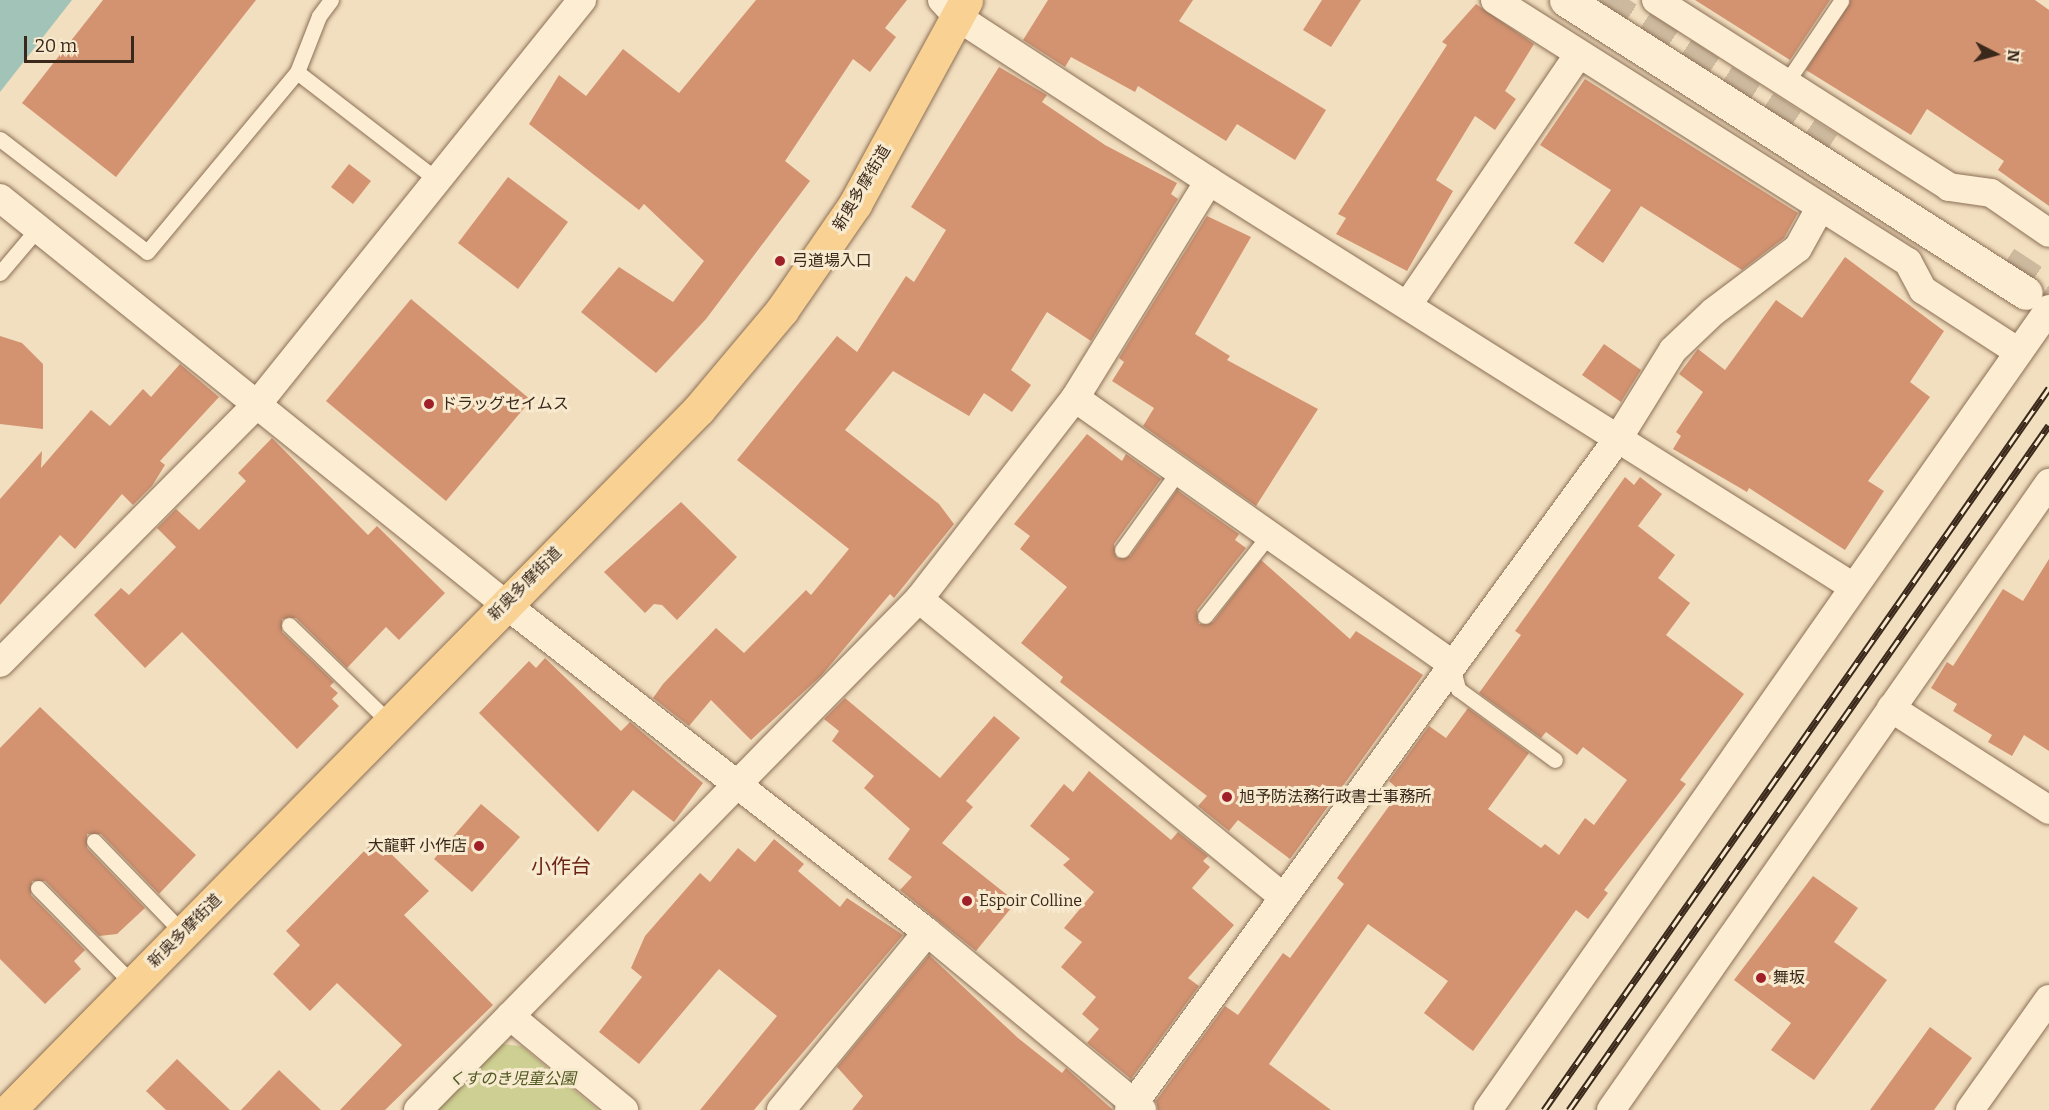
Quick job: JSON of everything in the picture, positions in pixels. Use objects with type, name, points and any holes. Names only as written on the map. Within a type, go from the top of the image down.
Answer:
[{"type":"main road","name":"新奥多摩街道","points":[[9,1110],[505,603],[699,409],[782,310],[855,204],[956,6]]},
{"type":"street","points":[[0,663],[259,402],[582,0]]},
{"type":"street","points":[[1496,0],[1578,55],[1908,262],[1923,290],[2019,351]]},
{"type":"street","points":[[1488,1110],[1852,586],[2019,351],[2038,301],[1566,0]]},
{"type":"street","points":[[1656,0],[1949,187],[1991,193],[2049,233]]},
{"type":"street","points":[[956,6],[1209,181],[1408,303],[1852,586]]},
{"type":"street","points":[[1408,303],[1578,55]]},
{"type":"street","points":[[418,1110],[736,781],[919,599],[1075,398],[1209,181]]},
{"type":"street","points":[[0,198],[259,402],[505,603],[927,932],[1135,1108],[1281,895],[1618,437],[1673,350],[1713,312],[1798,248],[1820,208]]},
{"type":"street","points":[[1075,398],[1180,469],[1269,535],[1451,663]]},
{"type":"street","points":[[1611,1110],[2049,483]]},
{"type":"street","points":[[919,599],[1281,895]]},
{"type":"street","points":[[1891,708],[2049,810]]},
{"type":"street","points":[[781,1110],[927,932]]},
{"type":"street","points":[[1970,1110],[2049,999]]},
{"type":"street","points":[[510,1016],[624,1110]]},
{"type":"lane","points":[[0,139],[147,252],[297,72],[319,16],[331,0]]},
{"type":"lane","points":[[1786,82],[1841,1]]},
{"type":"lane","points":[[297,72],[437,180]]},
{"type":"lane","points":[[0,273],[38,228]]},
{"type":"lane","points":[[1122,550],[1180,469]]},
{"type":"lane","points":[[1205,616],[1269,535]]},
{"type":"lane","points":[[289,625],[390,723]]},
{"type":"lane","points":[[1451,663],[1458,689],[1555,760]]},
{"type":"lane","points":[[94,841],[183,933]]},
{"type":"lane","points":[[38,888],[133,984]]},
{"type":"green space","name":"くすのき児童公園","points":[[502,1044],[521,1046],[598,1110],[437,1110]]},
{"type":"water","points":[[0,0],[72,0],[0,92]]},
{"type":"building","points":[[103,0],[256,0],[116,177],[22,103]]},
{"type":"building","points":[[756,0],[907,0],[885,28],[896,37],[870,72],[853,59],[785,161],[810,181],[706,319],[656,373],[581,312],[619,267],[673,302],[704,261],[644,204],[639,210],[529,124],[559,75],[586,96],[623,49],[679,93]]},
{"type":"building","points":[[1048,0],[1193,0],[1179,21],[1326,110],[1295,160],[1237,124],[1226,141],[1138,86],[1135,92],[1071,57],[1065,67],[1023,40]]},
{"type":"building","points":[[1322,0],[1361,0],[1331,47],[1303,30]]},
{"type":"building","points":[[1695,0],[1830,0],[1790,60]]},
{"type":"building","points":[[1850,0],[2035,0],[2049,10],[2049,206],[1998,170],[2004,161],[1927,109],[1911,135],[1806,70]]},
{"type":"building","points":[[1476,4],[1534,44],[1505,91],[1516,99],[1495,130],[1475,116],[1436,180],[1453,191],[1407,271],[1336,234],[1346,218],[1338,214],[1447,45],[1442,42]]},
{"type":"building","points":[[999,67],[1047,95],[1042,102],[1105,145],[1177,183],[1171,194],[1178,199],[1091,341],[1047,312],[1011,370],[1031,385],[1012,412],[984,393],[969,416],[893,371],[845,430],[939,504],[954,524],[894,598],[890,594],[821,676],[751,740],[711,700],[689,726],[653,698],[663,684],[716,628],[744,653],[806,590],[811,595],[849,549],[737,460],[837,336],[857,352],[906,276],[914,282],[946,230],[911,207]]},
{"type":"building","points":[[1585,79],[1798,213],[1784,238],[1742,270],[1641,206],[1603,263],[1574,243],[1611,190],[1540,145]]},
{"type":"building","points":[[349,164],[371,181],[353,204],[331,187]]},
{"type":"building","points":[[508,177],[568,222],[518,289],[458,243]]},
{"type":"building","points":[[1207,216],[1251,237],[1195,334],[1230,356],[1227,360],[1318,409],[1256,506],[1143,426],[1154,408],[1112,381],[1124,362],[1119,358]]},
{"type":"building","points":[[1845,257],[1944,331],[1910,382],[1930,397],[1868,481],[1884,491],[1845,550],[1749,488],[1747,492],[1673,449],[1681,436],[1676,432],[1703,392],[1679,374],[1698,349],[1725,370],[1776,300],[1802,318]]},
{"type":"building","points":[[411,299],[531,400],[446,501],[326,401]]},
{"type":"building","points":[[0,336],[22,343],[43,364],[43,429],[0,424]]},
{"type":"building","points":[[1604,344],[1641,370],[1621,402],[1582,375]]},
{"type":"building","points":[[180,364],[219,397],[160,461],[165,465],[152,486],[133,505],[122,494],[75,549],[60,535],[0,605],[0,499],[42,451],[41,468],[91,410],[110,426],[143,389],[151,397]]},
{"type":"building","points":[[1087,434],[1122,461],[1126,454],[1161,479],[1114,544],[1117,558],[1130,556],[1177,490],[1239,534],[1235,540],[1246,548],[1197,610],[1199,624],[1213,622],[1261,560],[1350,639],[1356,631],[1423,675],[1290,859],[1238,820],[1229,831],[1198,806],[1207,796],[1060,682],[1063,677],[1021,643],[1067,587],[1020,549],[1030,536],[1014,524]]},
{"type":"building","points":[[272,438],[368,535],[377,526],[445,593],[399,640],[386,627],[347,668],[296,618],[282,619],[282,632],[334,682],[330,686],[338,693],[332,699],[339,706],[297,749],[182,632],[145,668],[94,615],[121,588],[129,595],[176,547],[157,528],[176,509],[199,530],[246,481],[238,473]]},
{"type":"building","points":[[1625,477],[1634,485],[1640,477],[1662,494],[1638,526],[1675,555],[1658,578],[1690,603],[1666,635],[1744,694],[1680,780],[1686,784],[1604,890],[1608,893],[1588,919],[1576,910],[1473,1051],[1424,1013],[1448,981],[1368,924],[1269,1064],[1331,1110],[1158,1110],[1156,1101],[1225,1006],[1238,1015],[1283,953],[1290,958],[1344,884],[1337,878],[1400,791],[1389,781],[1429,726],[1446,738],[1468,708],[1529,753],[1488,809],[1541,848],[1545,844],[1559,855],[1585,818],[1594,825],[1627,780],[1583,747],[1577,755],[1546,732],[1541,738],[1479,693],[1521,635],[1515,631]]},
{"type":"building","points":[[681,502],[737,557],[677,620],[662,605],[654,604],[645,613],[604,572]]},
{"type":"building","points":[[2049,559],[2049,751],[2024,735],[2012,756],[1988,742],[1992,735],[1953,711],[1957,704],[1931,688],[1947,662],[1953,666],[2003,589],[2023,601]]},
{"type":"building","points":[[545,658],[621,731],[630,722],[703,783],[674,822],[633,790],[598,832],[479,713],[529,661],[536,668]]},
{"type":"building","points":[[845,698],[940,778],[994,716],[1020,738],[966,801],[973,807],[942,843],[1016,902],[976,951],[900,890],[912,877],[888,859],[910,829],[864,788],[874,776],[832,741],[839,731],[824,719]]},
{"type":"building","points":[[40,707],[196,855],[159,894],[101,834],[87,834],[87,848],[145,908],[117,934],[99,936],[45,881],[32,881],[31,895],[85,950],[74,961],[81,969],[45,1004],[0,959],[0,748]]},
{"type":"building","points":[[1089,771],[1171,840],[1178,832],[1208,856],[1203,861],[1210,867],[1192,888],[1234,925],[1188,978],[1199,986],[1131,1079],[1087,1043],[1099,1029],[1082,1014],[1096,997],[1061,967],[1082,942],[1064,928],[1094,892],[1063,865],[1070,859],[1030,826],[1064,784],[1073,792]]},
{"type":"building","points":[[481,804],[520,837],[472,892],[434,859]]},
{"type":"building","points":[[774,839],[804,864],[798,871],[840,907],[847,898],[903,935],[754,1110],[700,1110],[777,1016],[719,969],[639,1064],[599,1032],[642,977],[631,968],[645,936],[700,873],[710,882],[738,848],[755,862]]},
{"type":"building","points":[[382,845],[429,891],[404,915],[493,1005],[385,1110],[340,1110],[402,1045],[337,983],[310,1011],[273,974],[300,945],[286,931],[369,846],[376,852]]},
{"type":"building","points":[[1813,876],[1858,908],[1834,942],[1887,980],[1814,1080],[1771,1050],[1791,1023],[1734,980]]},
{"type":"building","points":[[929,955],[1018,1038],[1062,1073],[1066,1068],[1113,1110],[852,1110],[863,1096],[837,1067]]},
{"type":"building","points":[[1930,1027],[1972,1058],[1934,1110],[1870,1110]]},
{"type":"building","points":[[177,1059],[230,1110],[166,1110],[146,1091]]},
{"type":"building","points":[[279,1070],[321,1110],[241,1110]]},
{"type":"tunnel","points":[[1600,0],[1828,148]]},
{"type":"tunnel","points":[[2005,262],[2049,291]]},
{"type":"railway","points":[[1544,1110],[2049,388]]},
{"type":"railway","points":[[1569,1110],[2049,425]]},
{"type":"place","name":"弓道場入口","points":[[780,261]]},
{"type":"place","name":"ドラッグセイムス","points":[[429,404]]},
{"type":"place","name":"旭予防法務行政書士事務所","points":[[1227,797]]},
{"type":"place","name":"大龍軒 小作店","points":[[479,846]]},
{"type":"place","name":"Espoir Colline","points":[[967,901]]},
{"type":"place","name":"舞坂","points":[[1761,978]]},
{"type":"district","name":"小作台","points":[[561,866]]}]
